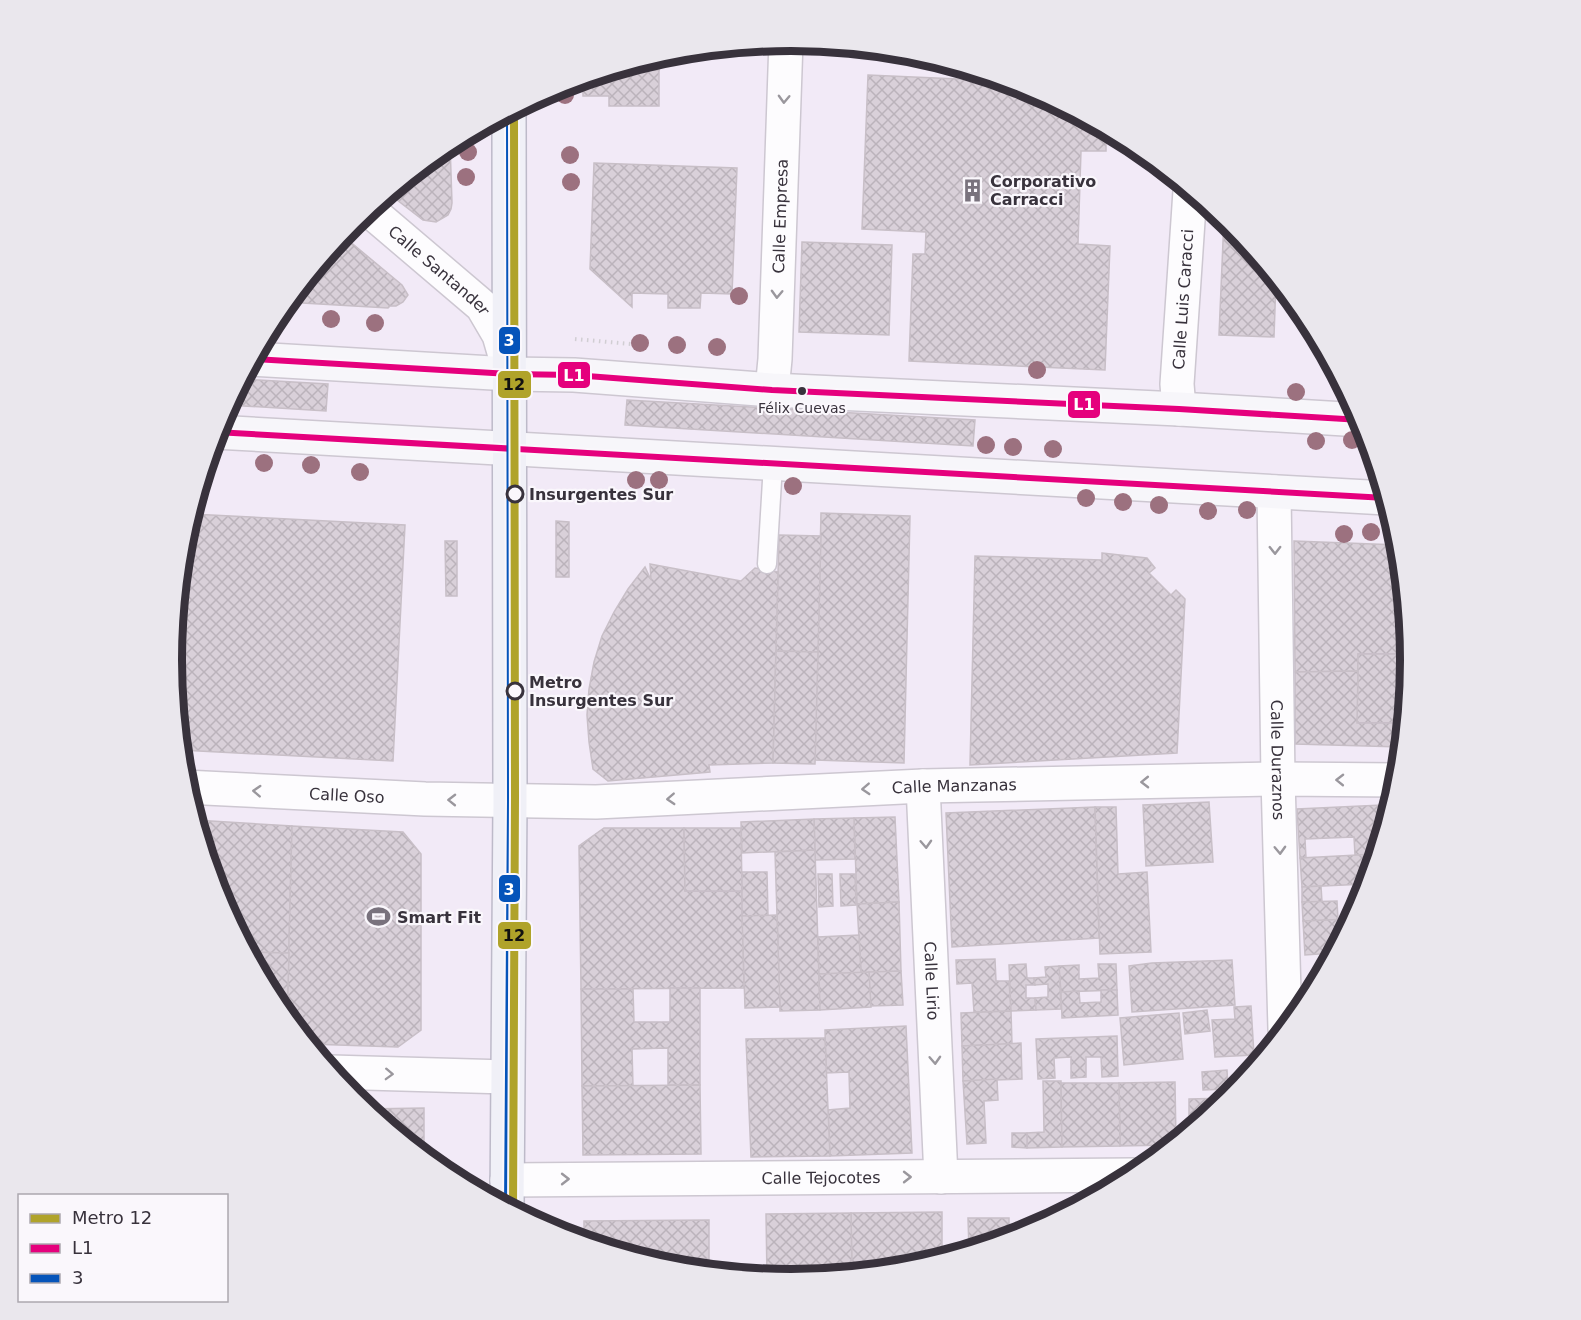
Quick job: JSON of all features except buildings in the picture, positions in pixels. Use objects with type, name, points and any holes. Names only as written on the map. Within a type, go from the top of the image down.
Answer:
[{"type":"main road","points":[[507,1194],[510,801],[509,120]]},
{"type":"main road","points":[[260,360],[510,374],[574,375],[772,390],[1350,419]]},
{"type":"main road","points":[[226,433],[1378,498]]},
{"type":"street","name":"Calle Empresa","points":[[772,390],[786,51]]},
{"type":"street","name":"Calle Luis Caracci","points":[[1179,409],[1177,384],[1189,200]]},
{"type":"street","name":"Calle Santander","points":[[375,215],[482,306],[499,335],[510,374]]},
{"type":"street","name":"Calle Duraznos","points":[[1274,492],[1278,779],[1285,1016]]},
{"type":"street","name":"Calle Manzanas","points":[[510,801],[596,802],[923,786],[1278,779],[1388,780]]},
{"type":"street","name":"Calle Lirio","points":[[923,786],[941,1177]]},
{"type":"street","name":"Calle Oso","points":[[195,787],[510,801]]},
{"type":"street","points":[[343,1072],[507,1077]]},
{"type":"street","name":"Calle Tejocotes","points":[[507,1194],[941,1177],[1100,1184]]},
{"type":"lane","points":[[767,564],[773,464]]},
{"type":"metro line","name":"12","points":[[513,1202],[514,118]]},
{"type":"transit line","name":"3","points":[[507,1198],[510,801],[509,121]]},
{"type":"transit line","name":"L1","points":[[261,360],[510,374],[574,375],[772,390],[1350,419]]},
{"type":"transit line","name":"L1","points":[[226,433],[1378,498]]},
{"type":"place","name":"Corporativo Carracci","points":[[972,190]]},
{"type":"place","name":"Félix Cuevas","points":[[802,391]]},
{"type":"place","name":"Insurgentes Sur","points":[[515,494]]},
{"type":"place","name":"Metro Insurgentes Sur","points":[[515,691]]},
{"type":"place","name":"Smart Fit","points":[[379,917]]}]
